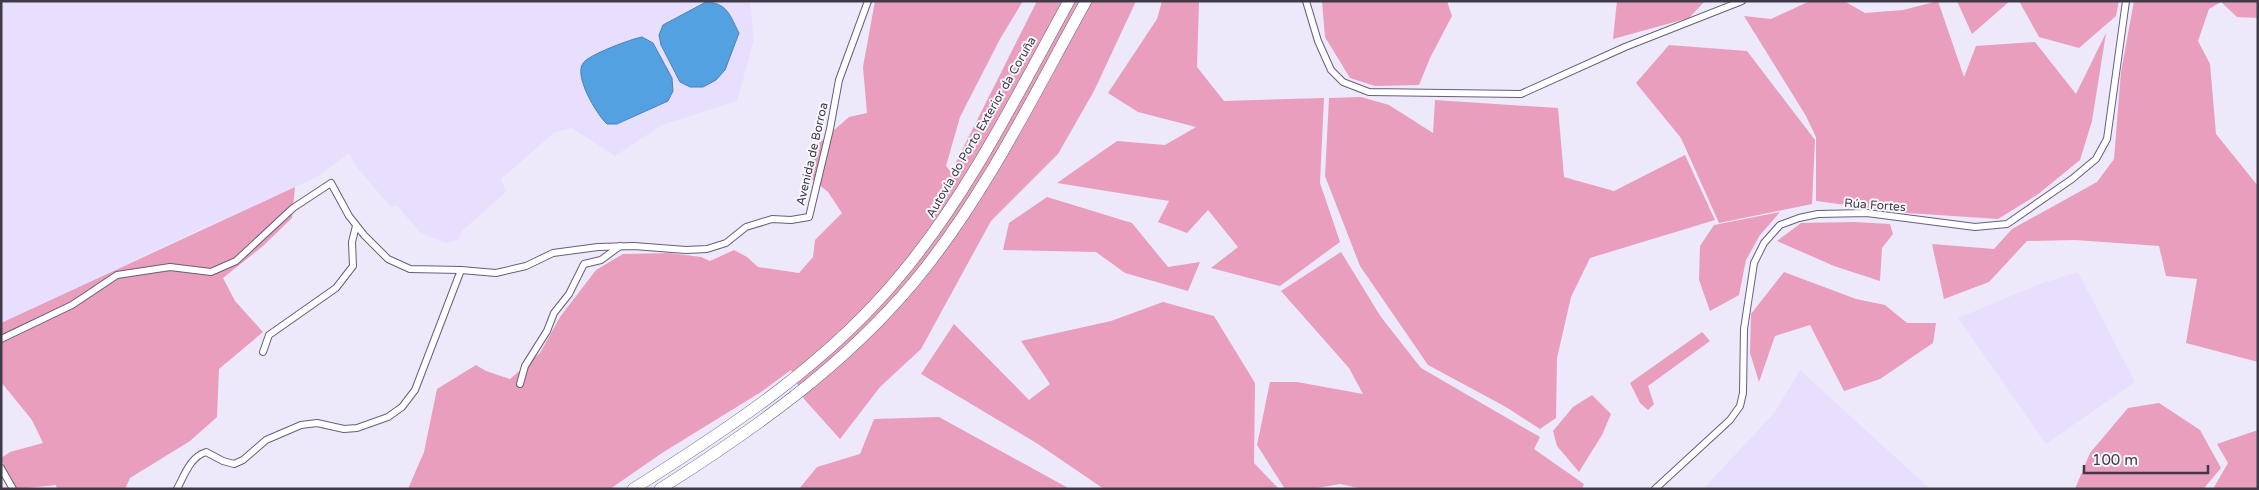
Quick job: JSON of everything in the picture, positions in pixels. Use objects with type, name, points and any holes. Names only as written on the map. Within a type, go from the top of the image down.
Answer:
[{"type":"highway","name":"Autovía do Porto Exterior da Coruña","points":[[633,489],[707,442],[780,391],[835,345],[902,273],[938,227],[986,148],[1069,1]]},
{"type":"highway","points":[[660,489],[715,454],[796,396],[845,355],[914,283],[950,236],[999,156],[1086,1]]},
{"type":"street","name":"Avenida de Borroa","points":[[1,339],[72,305],[117,275],[170,267],[211,272],[236,261],[293,208],[331,183],[356,226],[388,259],[410,269],[496,273],[526,266],[553,253],[620,246],[686,250],[708,249],[726,243],[746,227],[772,219],[791,220],[809,217],[830,129],[839,80],[868,1]]},
{"type":"street","points":[[1306,1],[1321,48],[1332,70],[1342,82],[1369,92],[1521,94],[1626,47],[1742,1]]},
{"type":"street","name":"Rúa Fortes","points":[[1655,489],[1730,420],[1740,406],[1745,370],[1744,329],[1754,263],[1764,243],[1780,225],[1818,214],[1867,213],[1975,227],[2007,224],[2096,160],[2107,139],[2126,1]]},
{"type":"street","points":[[263,352],[269,335],[330,292],[354,266],[352,242],[356,226]]},
{"type":"street","points":[[520,384],[525,366],[547,331],[554,313],[569,294],[584,264],[601,260],[620,246]]},
{"type":"street","points":[[177,489],[192,461],[200,453],[206,452],[223,461],[234,464],[243,460],[266,440],[301,425],[317,423],[344,429],[357,428],[388,417],[402,407],[415,390],[461,270]]},
{"type":"street","points":[[1,468],[13,489]]},
{"type":"shaded area","points":[[1,1],[750,1],[754,40],[737,101],[662,125],[615,156],[572,128],[555,132],[501,179],[506,192],[462,231],[458,240],[445,243],[420,232],[397,206],[391,207],[358,169],[349,153],[317,177],[1,323]]},
{"type":"shaded area","points":[[875,1],[1023,1],[1000,39],[960,117],[946,166],[951,172],[1037,1],[1136,1],[1094,91],[1058,154],[991,221],[921,349],[880,387],[840,439],[804,399],[791,370],[761,392],[662,453],[610,489],[408,489],[424,452],[437,389],[476,365],[486,371],[510,379],[540,353],[560,317],[596,270],[623,254],[670,253],[701,257],[710,261],[734,250],[747,257],[758,267],[799,273],[813,257],[815,240],[842,213],[828,192],[809,177],[818,144],[849,117],[867,113],[863,67]]},
{"type":"shaded area","points":[[1162,1],[1199,1],[1197,67],[1224,101],[1324,98],[1320,183],[1340,242],[1280,286],[1211,268],[1238,247],[1208,210],[1187,233],[1158,222],[1169,201],[1057,183],[1117,141],[1165,145],[1196,127],[1138,112],[1108,93],[1157,19]]},
{"type":"shaded area","points":[[1322,1],[1447,1],[1452,16],[1430,58],[1419,85],[1375,86],[1350,78],[1325,37]]},
{"type":"shaded area","points":[[1617,1],[1705,1],[1689,18],[1613,39]]},
{"type":"shaded area","points":[[1810,1],[1844,1],[1865,13],[1903,10],[1938,1],[1964,77],[1976,46],[2035,42],[2076,94],[2106,33],[2092,121],[2080,160],[2037,195],[1998,219],[1908,213],[1816,201],[1816,137],[1806,116],[1744,16],[1771,19]]},
{"type":"shaded area","points":[[1957,1],[2010,1],[1972,34]]},
{"type":"shaded area","points":[[2019,1],[2119,1],[2116,16],[2079,48],[2039,37]]},
{"type":"shaded area","points":[[2134,1],[2258,1],[2258,18],[2237,17],[2221,2],[2209,9],[2198,41],[2210,64],[2216,134],[2258,186],[2258,362],[2186,343],[2197,279],[2166,276],[2159,246],[2075,240],[2027,241],[1989,282],[1944,299],[1932,244],[1994,249],[2012,229],[2097,182],[2114,159],[2121,72]]},
{"type":"shaded area","points":[[1669,45],[1747,51],[1815,140],[1812,204],[1719,223],[1681,138],[1636,83]]},
{"type":"shaded area","points":[[1361,97],[1389,105],[1433,133],[1435,100],[1558,108],[1564,177],[1614,191],[1685,155],[1715,220],[1590,258],[1571,297],[1557,358],[1556,418],[1540,429],[1506,407],[1428,365],[1360,266],[1325,176],[1329,98]]},
{"type":"shaded area","points":[[295,187],[292,218],[263,246],[223,278],[235,301],[263,332],[219,369],[217,417],[190,441],[130,478],[125,489],[57,489],[56,485],[17,489],[6,471],[1,458],[10,452],[43,443],[32,420],[1,382],[1,323]]},
{"type":"shaded area","points":[[1047,197],[1132,223],[1168,267],[1200,262],[1188,291],[1125,273],[1096,252],[1003,250],[1009,223]]},
{"type":"shaded area","points":[[1780,212],[1760,235],[1746,260],[1739,295],[1710,311],[1699,280],[1700,246],[1714,225]]},
{"type":"shaded area","points":[[1854,222],[1890,224],[1893,234],[1882,248],[1880,281],[1834,266],[1777,241],[1801,223]]},
{"type":"shaded area","points":[[1341,252],[1381,317],[1421,368],[1540,437],[1534,449],[1584,484],[1582,489],[1363,489],[1340,484],[1311,489],[1285,489],[1257,445],[1270,382],[1297,382],[1363,394],[1349,368],[1281,291]]},
{"type":"shaded area","points":[[1784,272],[1856,299],[1885,305],[1907,323],[1936,323],[1933,343],[1880,379],[1844,391],[1810,325],[1775,336],[1759,382],[1750,353],[1751,314]]},
{"type":"shaded area","points":[[2078,272],[2135,382],[2046,444],[1958,318],[2040,284]]},
{"type":"shaded area","points":[[1163,302],[1214,316],[1255,383],[1254,463],[1279,489],[1104,489],[1038,444],[921,374],[954,324],[1029,400],[1050,384],[1021,341],[1111,321]]},
{"type":"shaded area","points":[[1702,332],[1710,341],[1648,386],[1654,404],[1648,410],[1640,403],[1630,383]]},
{"type":"shaded area","points":[[1800,370],[1930,489],[1703,489],[1775,412]]},
{"type":"shaded area","points":[[1592,395],[1611,414],[1602,435],[1579,472],[1557,446],[1553,431],[1573,407]]},
{"type":"shaded area","points":[[2159,403],[2200,430],[2221,468],[2205,489],[2075,489],[2090,453],[2128,408]]},
{"type":"shaded area","points":[[939,417],[1070,489],[799,489],[817,467],[860,454],[874,419]]},
{"type":"shaded area","points":[[2258,430],[2258,489],[2213,489],[2228,463],[2217,444]]},
{"type":"water","points":[[706,2],[724,8],[739,33],[725,70],[716,80],[703,87],[690,87],[680,82],[661,45],[659,35],[663,25]]},
{"type":"water","points":[[642,37],[653,43],[672,78],[673,91],[668,101],[617,124],[607,124],[587,94],[583,85],[581,68],[584,62],[594,55]]}]
